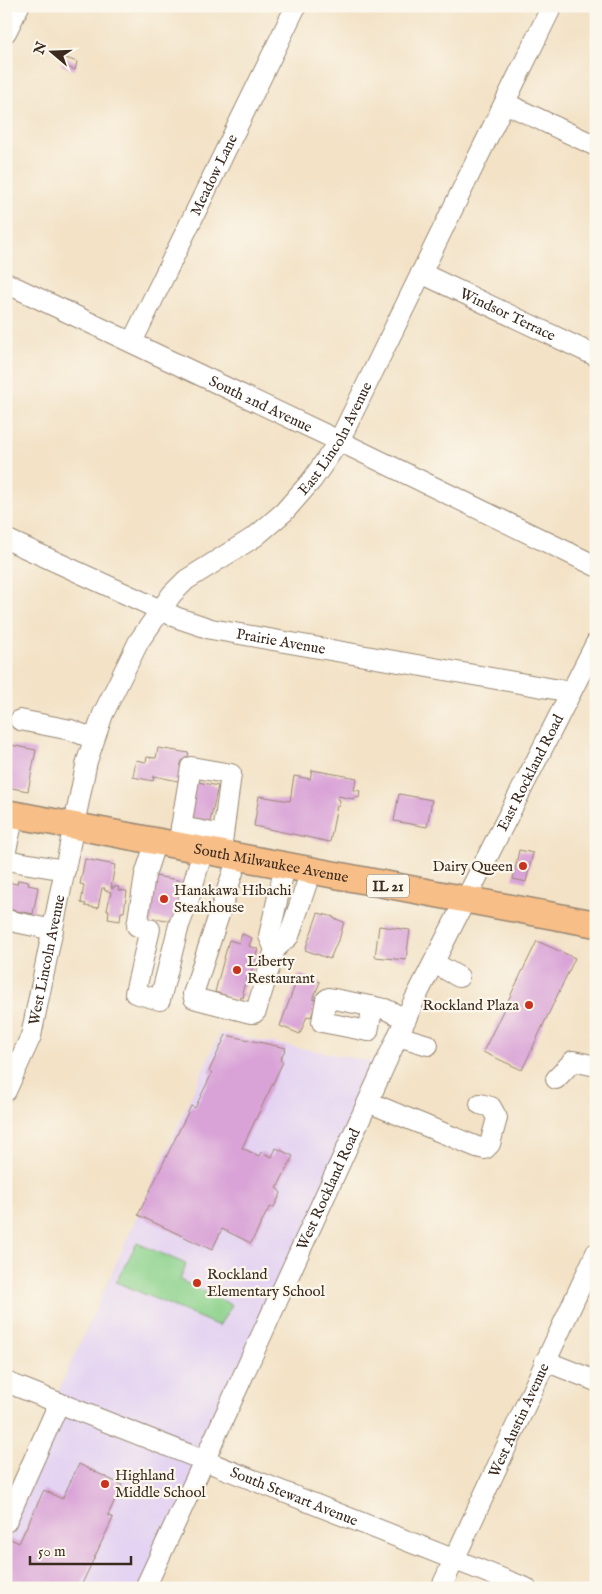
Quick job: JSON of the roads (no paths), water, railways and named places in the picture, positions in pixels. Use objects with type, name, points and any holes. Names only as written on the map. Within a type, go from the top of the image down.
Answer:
[{"type":"main road","name":"South Milwaukee Avenue","points":[[10,814],[74,826],[171,838],[285,866],[596,924]]},
{"type":"street","points":[[6,32],[19,6]]},
{"type":"street","name":"Meadow Lane","points":[[132,342],[296,6]]},
{"type":"street","name":"East Lincoln Avenue","points":[[74,826],[87,761],[94,739],[103,714],[139,641],[172,594],[186,580],[256,536],[284,512],[312,480],[339,441],[552,6]]},
{"type":"street","points":[[505,103],[596,146]]},
{"type":"street","name":"Windsor Terrace","points":[[421,273],[596,356]]},
{"type":"street","name":"South 2nd Avenue","points":[[6,282],[596,566]]},
{"type":"street","name":"Prairie Avenue","points":[[6,539],[178,618],[211,629],[571,692]]},
{"type":"street","name":"East Rockland Road","points":[[465,900],[596,643]]},
{"type":"street","points":[[20,720],[71,730],[94,739]]},
{"type":"street","points":[[221,849],[188,902],[160,1000],[136,993],[150,929],[137,926],[145,875],[171,838],[191,767],[220,771],[232,775],[221,849],[193,994],[194,998],[254,1013],[275,949],[289,936],[311,871]]},
{"type":"street","points":[[6,850],[10,814]]},
{"type":"street","name":"West Lincoln Avenue","points":[[6,1091],[31,1036],[74,826]]},
{"type":"street","points":[[6,860],[64,870]]},
{"type":"street","points":[[275,949],[269,936],[285,866]]},
{"type":"street","name":"West Rockland Road","points":[[144,1588],[205,1461],[402,1028],[465,900]]},
{"type":"street","points":[[6,920],[53,930]]},
{"type":"street","points":[[434,963],[459,977]]},
{"type":"street","points":[[326,1000],[322,1022],[366,1032],[370,1029],[374,1006],[385,1009],[402,1028],[428,1045]]},
{"type":"street","points":[[556,1079],[573,1062],[596,1066]]},
{"type":"street","points":[[368,1102],[477,1147],[485,1148],[490,1144],[497,1118],[491,1107],[480,1104]]},
{"type":"street","name":"West Austin Avenue","points":[[441,1588],[596,1253]]},
{"type":"street","points":[[545,1362],[596,1381]]},
{"type":"street","name":"South Stewart Avenue","points":[[6,1382],[526,1588]]},
{"type":"street","points":[[6,1522],[60,1403]]},
{"type":"place","name":"Dairy Queen","points":[[523,866]]},
{"type":"place","name":"Hanakawa Hibachi Steakhouse","points":[[164,899]]},
{"type":"place","name":"Liberty Restaurant","points":[[237,970]]},
{"type":"place","name":"Rockland Plaza","points":[[529,1005]]},
{"type":"place","name":"Rockland Elementary School","points":[[197,1283]]},
{"type":"place","name":"Highland Middle School","points":[[105,1484]]}]
